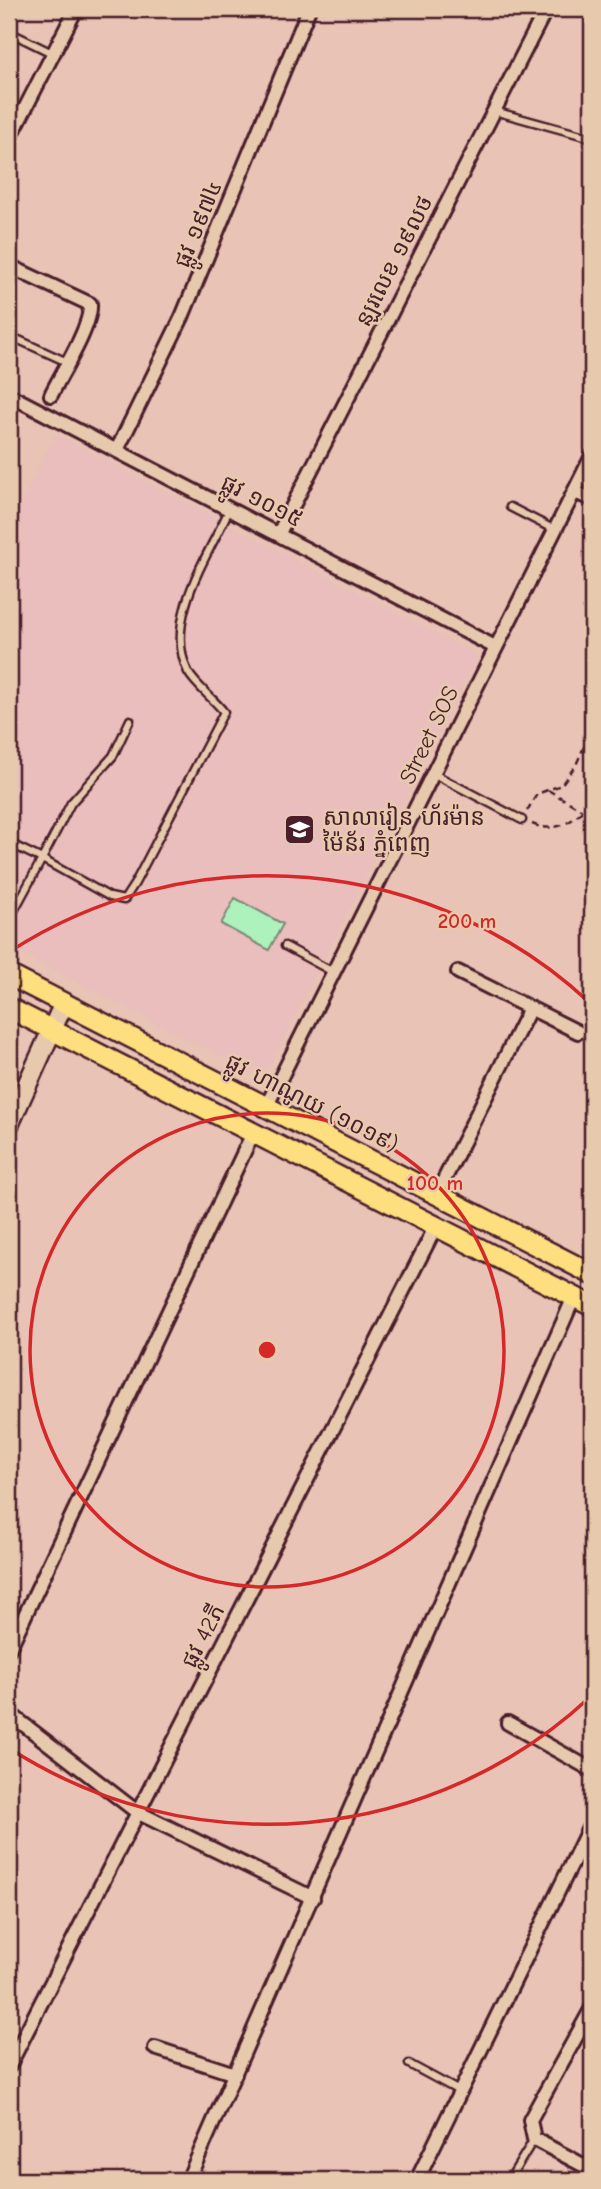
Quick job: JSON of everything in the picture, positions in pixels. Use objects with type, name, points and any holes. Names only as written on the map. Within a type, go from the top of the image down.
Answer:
[{"type":"main road","name":"ផ្លូវ ហាណូយ (១០១៩)","points":[[9,975],[437,1194],[591,1269]]},
{"type":"main road","points":[[9,1008],[592,1306]]},
{"type":"street","points":[[9,140],[76,9]]},
{"type":"street","name":"ផ្លូវ ១៩៧៤","points":[[117,450],[183,317],[309,9]]},
{"type":"street","name":"ន្ឡរលេខ ១៩លថ","points":[[279,533],[546,9]]},
{"type":"street","points":[[9,266],[90,304],[91,312],[51,395]]},
{"type":"street","name":"ផ្លូវ ១០១៥","points":[[9,395],[495,647]]},
{"type":"street","name":"Street SOS","points":[[265,1107],[435,774],[495,647],[592,456]]},
{"type":"street","points":[[574,492],[592,499]]},
{"type":"street","points":[[458,972],[578,1032]]},
{"type":"street","points":[[9,1125],[50,1028],[64,1003]]},
{"type":"street","points":[[437,1194],[530,1008]]},
{"type":"street","points":[[9,1649],[253,1133]]},
{"type":"street","name":"ផ្លូវ 42ភី","points":[[9,2066],[436,1226]]},
{"type":"street","points":[[188,2180],[574,1297]]},
{"type":"street","points":[[9,1713],[137,1812],[313,1898]]},
{"type":"street","points":[[508,1723],[592,1770]]},
{"type":"street","points":[[417,2180],[462,2093],[592,1822]]},
{"type":"street","points":[[592,2008],[587,2032],[535,2106],[530,2120],[532,2135],[592,2170]]},
{"type":"street","points":[[155,2048],[235,2074]]},
{"type":"lane","points":[[9,32],[54,54]]},
{"type":"lane","points":[[494,111],[592,138]]},
{"type":"lane","points":[[19,340],[67,362]]},
{"type":"lane","points":[[510,507],[555,530]]},
{"type":"lane","points":[[9,843],[110,897],[124,900],[224,712],[189,673],[180,643],[187,601],[230,508]]},
{"type":"lane","points":[[9,920],[71,803],[113,756],[130,720]]},
{"type":"lane","points":[[435,774],[522,820]]},
{"type":"lane","points":[[285,946],[333,972]]},
{"type":"lane","points":[[409,2064],[462,2093]]},
{"type":"lane","points":[[509,2180],[532,2135]]},
{"type":"path","points":[[592,729],[576,765],[561,785],[537,794],[522,820],[553,829],[584,811],[592,797]]},
{"type":"path","points":[[546,789],[584,811]]},
{"type":"shaded area","points":[[56,434],[478,656],[263,1078],[9,946],[9,529]]},
{"type":"green space","points":[[235,898],[283,924],[269,950],[221,924]]},
{"type":"place","name":"សាលារៀន ហ័រម៉ាន ម៉ៃន័រ ភ្នំពេញ","points":[[300,830]]}]
